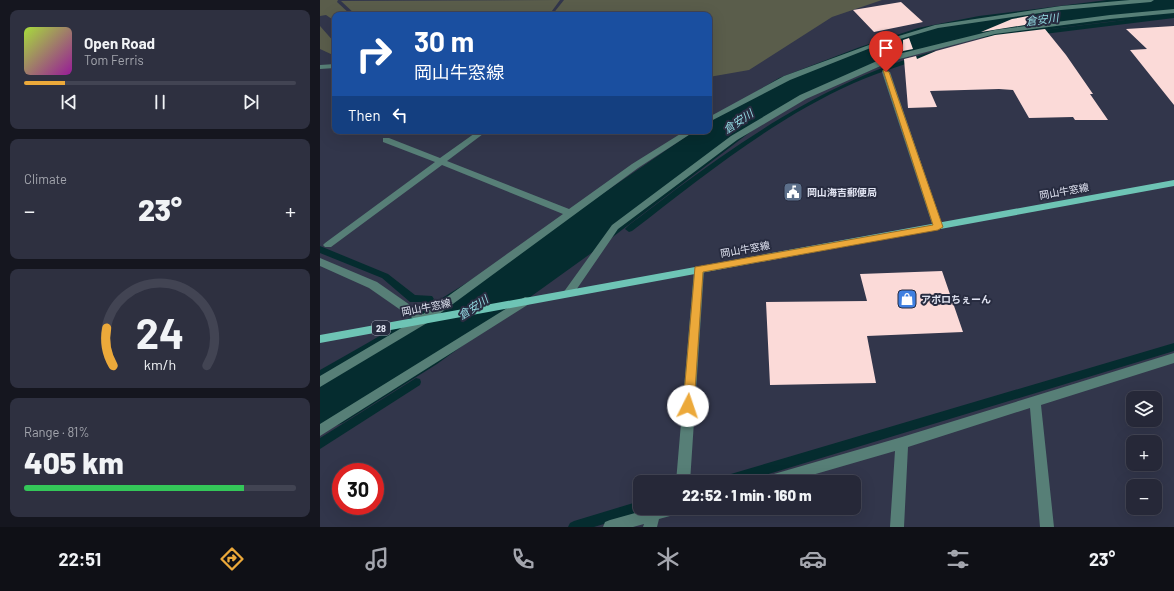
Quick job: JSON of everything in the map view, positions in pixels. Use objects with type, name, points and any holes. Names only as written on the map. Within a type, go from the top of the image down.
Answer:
[{"type":"main road","name":"岡山牛窓線","points":[[320,339],[1174,183]]},
{"type":"street","points":[[712,118],[787,78],[871,46],[937,26],[1061,8],[1152,0]]},
{"type":"street","points":[[568,293],[615,227],[734,138],[803,97],[889,59],[995,32],[1110,17],[1174,11]]},
{"type":"street","points":[[320,67],[332,66]]},
{"type":"street","points":[[886,72],[938,227]]},
{"type":"street","points":[[328,245],[479,134]]},
{"type":"street","points":[[320,382],[423,320],[635,166],[687,134]]},
{"type":"street","points":[[386,140],[570,213]]},
{"type":"street","points":[[320,262],[373,285],[423,320]]},
{"type":"street","points":[[683,475],[698,270]]},
{"type":"street","points":[[320,431],[525,301]]},
{"type":"street","points":[[791,475],[902,443],[1174,358]]},
{"type":"street","points":[[1035,402],[1047,527]]},
{"type":"street","points":[[897,527],[902,443]]},
{"type":"street","points":[[610,527],[652,521],[663,515]]},
{"type":"green space","points":[[320,0],[338,0],[337,2],[348,12],[332,12],[332,19],[326,15],[320,16]]},
{"type":"green space","points":[[560,0],[551,12],[353,12],[341,1]]},
{"type":"green space","points":[[564,0],[882,0],[832,17],[749,70],[712,76],[712,12],[554,12]]},
{"type":"green space","points":[[320,26],[332,40],[332,55],[320,49]]},
{"type":"building","points":[[901,2],[923,22],[874,32],[853,10]]},
{"type":"building","points":[[1028,16],[1037,23],[981,32],[1012,19]]},
{"type":"building","points":[[1174,26],[1174,105],[1130,50],[1147,49],[1126,29]]},
{"type":"building","points":[[1045,29],[1066,55],[1093,94],[1090,94],[1108,120],[1075,120],[1073,117],[1029,118],[1013,90],[999,89],[930,91],[937,107],[908,108],[904,59],[916,56],[917,59],[936,51],[995,35]]},
{"type":"building","points":[[909,38],[913,49],[903,51],[903,40]]},
{"type":"building","points":[[942,271],[963,332],[867,336],[876,383],[770,385],[766,302],[867,301],[860,274]]},
{"type":"waterway","name":"倉安川","points":[[320,403],[415,347],[578,236],[743,117],[794,87],[874,55],[931,36],[979,27],[1107,11],[1174,5]]},
{"type":"waterway","points":[[1036,33],[1174,16]]},
{"type":"waterway","points":[[629,229],[736,149],[812,102],[851,82],[892,66],[935,53]]},
{"type":"waterway","points":[[320,249],[385,276],[413,299],[429,299]]},
{"type":"waterway","name":"倉安川","points":[[478,296],[492,295]]},
{"type":"waterway","points":[[747,475],[1174,347]]},
{"type":"waterway","points":[[320,444],[416,382]]},
{"type":"waterway","points":[[574,527],[633,509]]},
{"type":"place","name":"岡山海吉郵便局","points":[[793,192]]},
{"type":"place","name":"アポロちぇーん","points":[[907,299]]},
{"type":"route","points":[[688,406],[698,270],[938,227],[886,72]]}]
